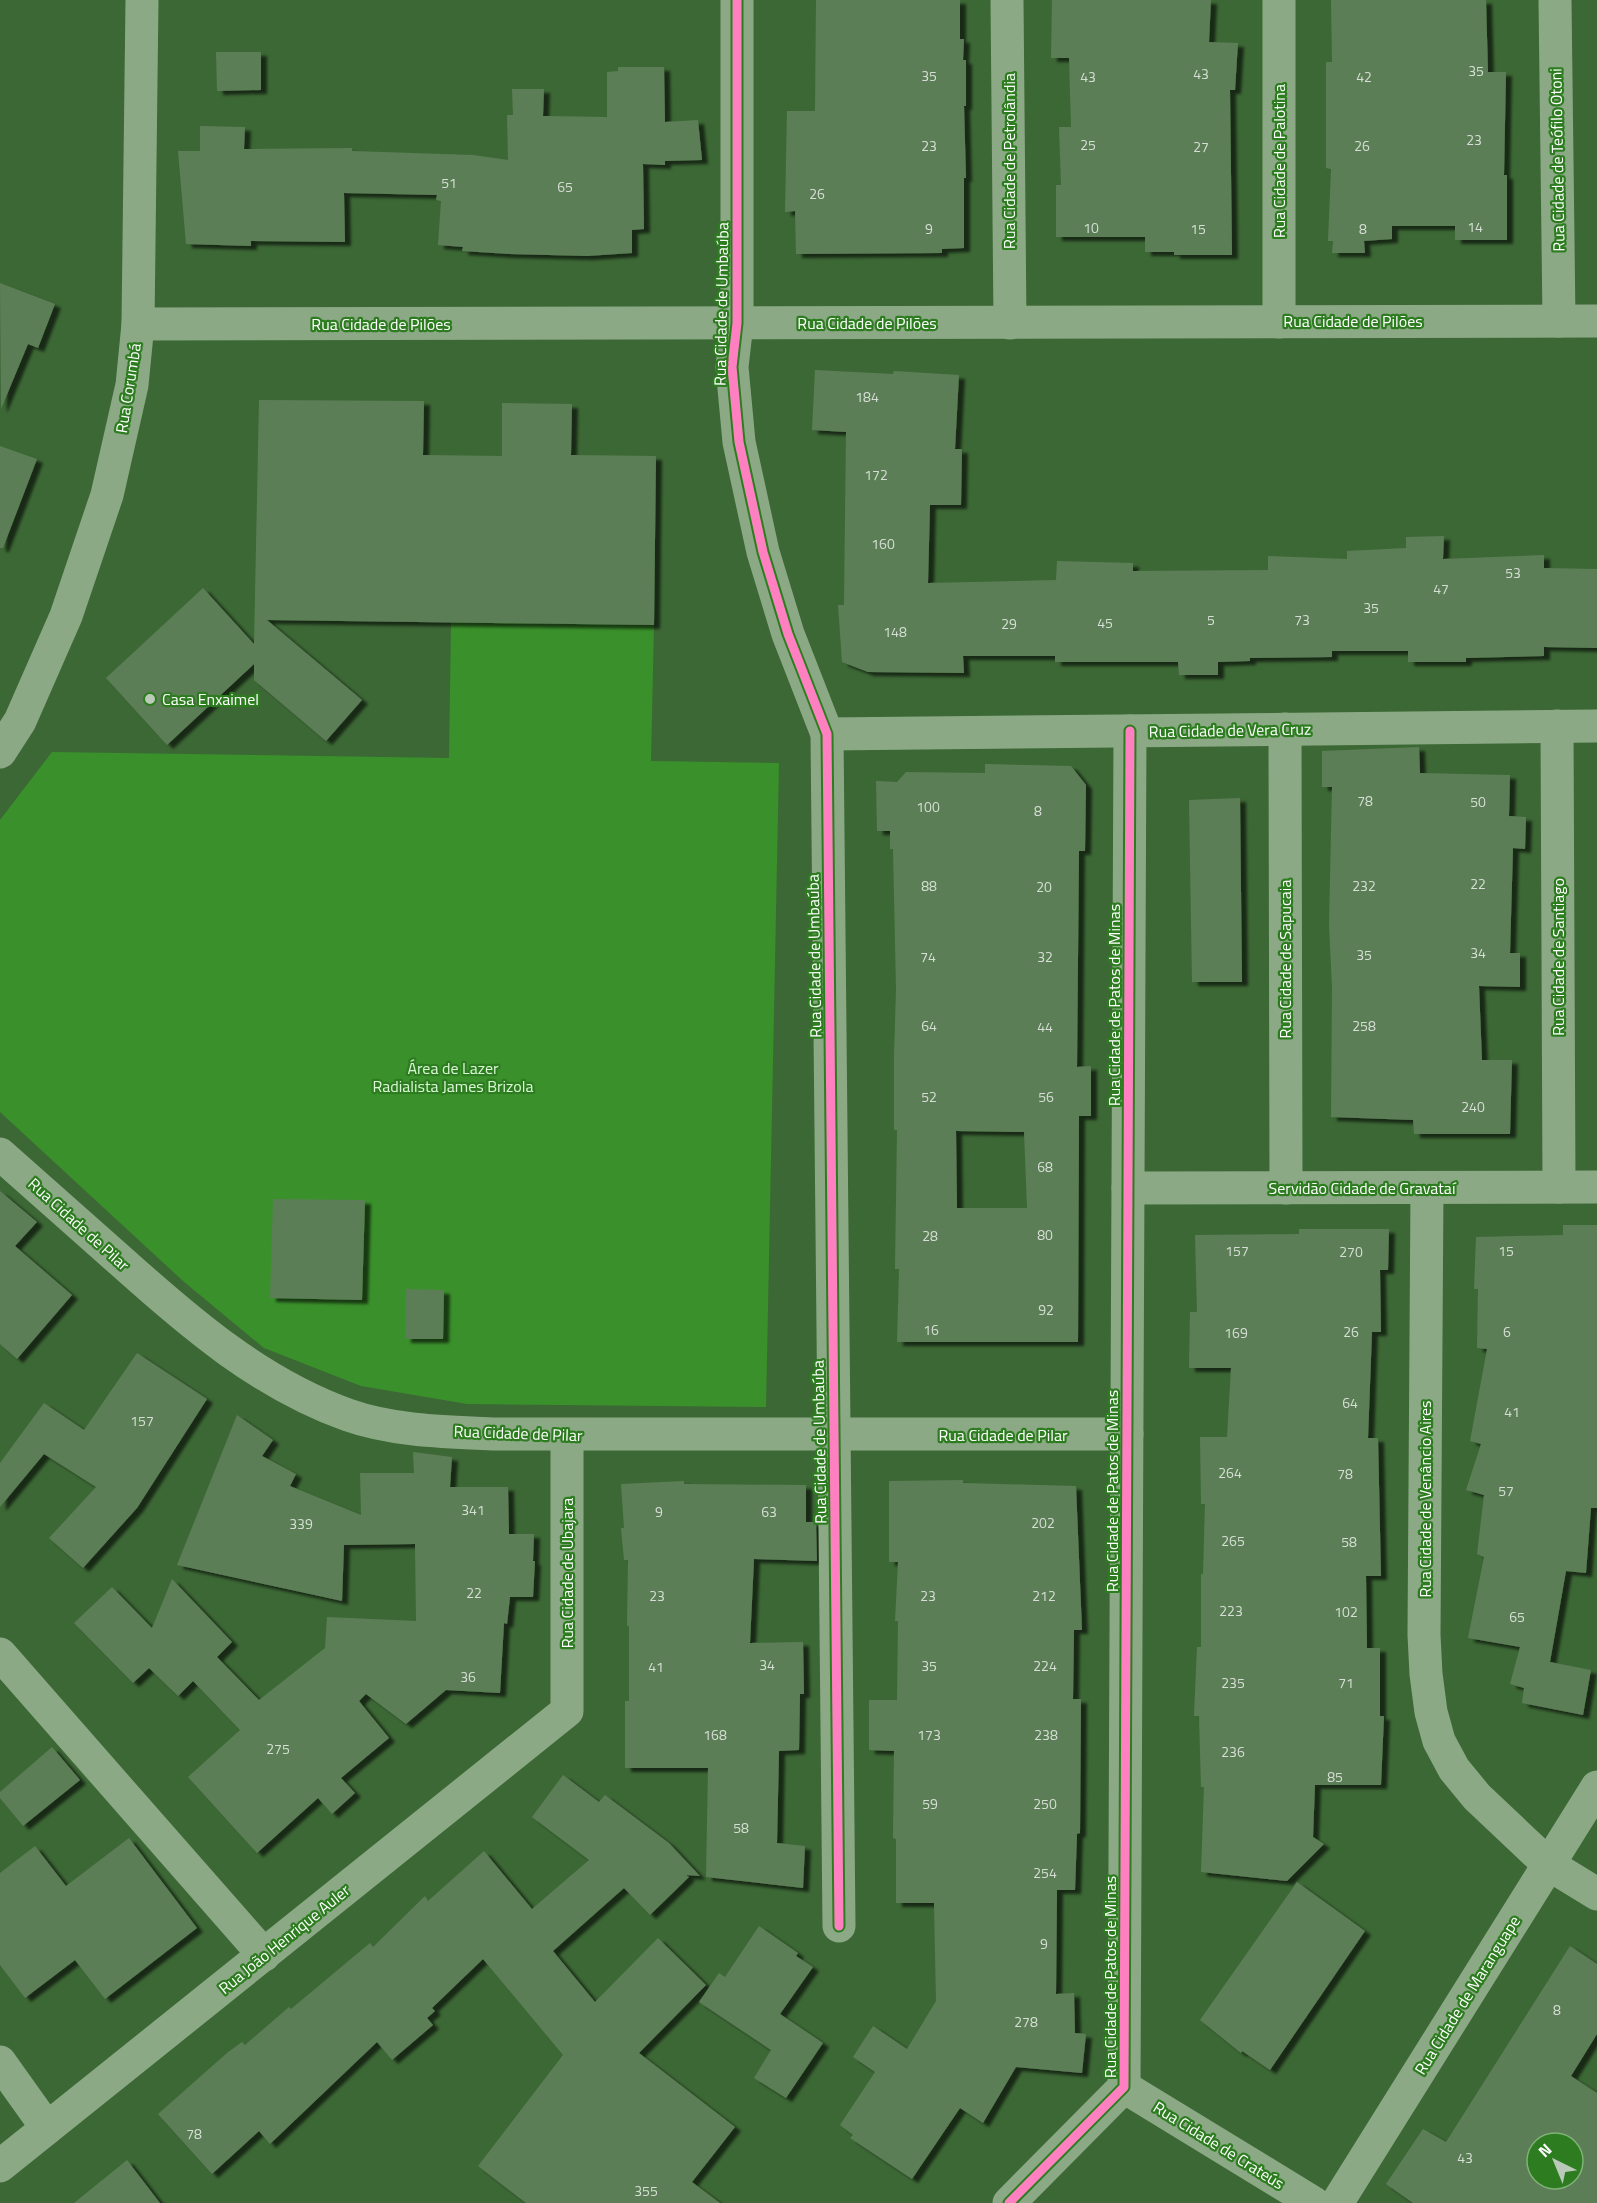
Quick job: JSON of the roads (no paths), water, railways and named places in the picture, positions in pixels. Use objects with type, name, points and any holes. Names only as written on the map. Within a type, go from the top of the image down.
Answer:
[{"type":"street","name":"Rua Corumbá","points":[[0,753],[20,721],[66,616],[107,495],[132,386],[138,324],[142,0]]},
{"type":"street","name":"Rua Cidade de Umbaúba","points":[[737,0],[737,323],[732,367],[739,442],[763,552],[788,634],[827,734],[839,1926]]},
{"type":"street","name":"Rua Cidade de Petrolândia","points":[[1007,0],[1010,322]]},
{"type":"street","name":"Rua Cidade de Palotina","points":[[1279,0],[1279,322]]},
{"type":"street","name":"Rua Cidade de Teófilo Otoni","points":[[1555,0],[1559,321]]},
{"type":"street","name":"Rua Cidade de Pilões","points":[[138,324],[1597,321]]},
{"type":"street","name":"Rua Cidade de Santiago","points":[[1557,726],[1559,1187]]},
{"type":"street","name":"Rua Cidade de Vera Cruz","points":[[827,734],[1597,726]]},
{"type":"street","name":"Rua Cidade de Sapucaia","points":[[1285,729],[1286,1188]]},
{"type":"street","name":"Rua Cidade de Patos de Minas","points":[[1009,2203],[1124,2087],[1130,731]]},
{"type":"street","name":"Rua Cidade de Pilar","points":[[0,1154],[185,1319],[251,1368],[298,1394],[349,1416],[414,1430],[567,1436],[1127,1434]]},
{"type":"street","name":"Servidão Cidade de Gravataí","points":[[1128,1188],[1597,1188]]},
{"type":"street","name":"Rua Cidade de Venâncio Aires","points":[[1427,1188],[1424,1624],[1426,1674],[1431,1712],[1439,1741],[1454,1769],[1477,1797],[1548,1864],[1597,1894]]},
{"type":"street","name":"Rua Cidade de Ubajara","points":[[567,1436],[567,1711]]},
{"type":"street","points":[[0,1654],[264,1955]]},
{"type":"street","name":"Rua João Henrique Auler","points":[[0,2166],[567,1711]]},
{"type":"street","name":"Rua Cidade de Maranguape","points":[[1337,2203],[1597,1787]]},
{"type":"street","points":[[0,2062],[47,2128]]},
{"type":"street","name":"Rua Cidade de Crateús","points":[[1124,2087],[1314,2203]]},
{"type":"place","name":"Casa Enxaimel","points":[[150,699]]},
{"type":"park label","name":"Área de Lazer Radialista James Brizola","points":[[453,1077]]}]
